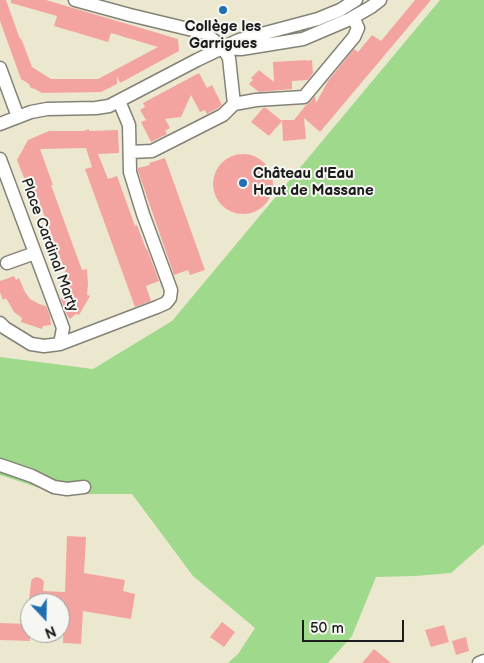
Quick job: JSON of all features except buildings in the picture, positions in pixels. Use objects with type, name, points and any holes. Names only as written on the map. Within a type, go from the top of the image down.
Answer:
[{"type":"street","points":[[75,0],[205,33],[223,48],[229,58],[234,104]]},
{"type":"street","points":[[0,124],[30,112],[47,109],[108,106],[239,40],[318,18],[340,10],[356,0]]},
{"type":"street","points":[[223,48],[241,49],[303,38],[353,17],[380,0]]},
{"type":"street","points":[[130,152],[152,151],[223,116],[234,104],[256,100],[304,97],[354,37],[358,28],[353,17]]},
{"type":"street","points":[[0,68],[18,117]]},
{"type":"street","points":[[0,323],[31,344],[44,346],[60,344],[157,307],[166,303],[170,298],[171,290],[143,214],[130,172],[129,125],[119,100]]},
{"type":"street","name":"Place Cardinal Marty","points":[[0,160],[62,328],[60,344]]},
{"type":"street","points":[[7,262],[35,253]]},
{"type":"street","points":[[0,465],[32,476],[54,487],[84,487]]},
{"type":"street","points":[[479,663],[484,661]]},
{"type":"green space","points":[[440,0],[484,0],[484,544],[451,573],[376,577],[352,636],[328,663],[228,663],[238,654],[255,628],[193,576],[132,494],[58,494],[0,475],[0,357],[93,369],[172,321]]},
{"type":"place","name":"Collège les Garrigues","points":[[223,10]]},
{"type":"place","name":"Château d'Eau Haut de Massane","points":[[243,183]]}]
